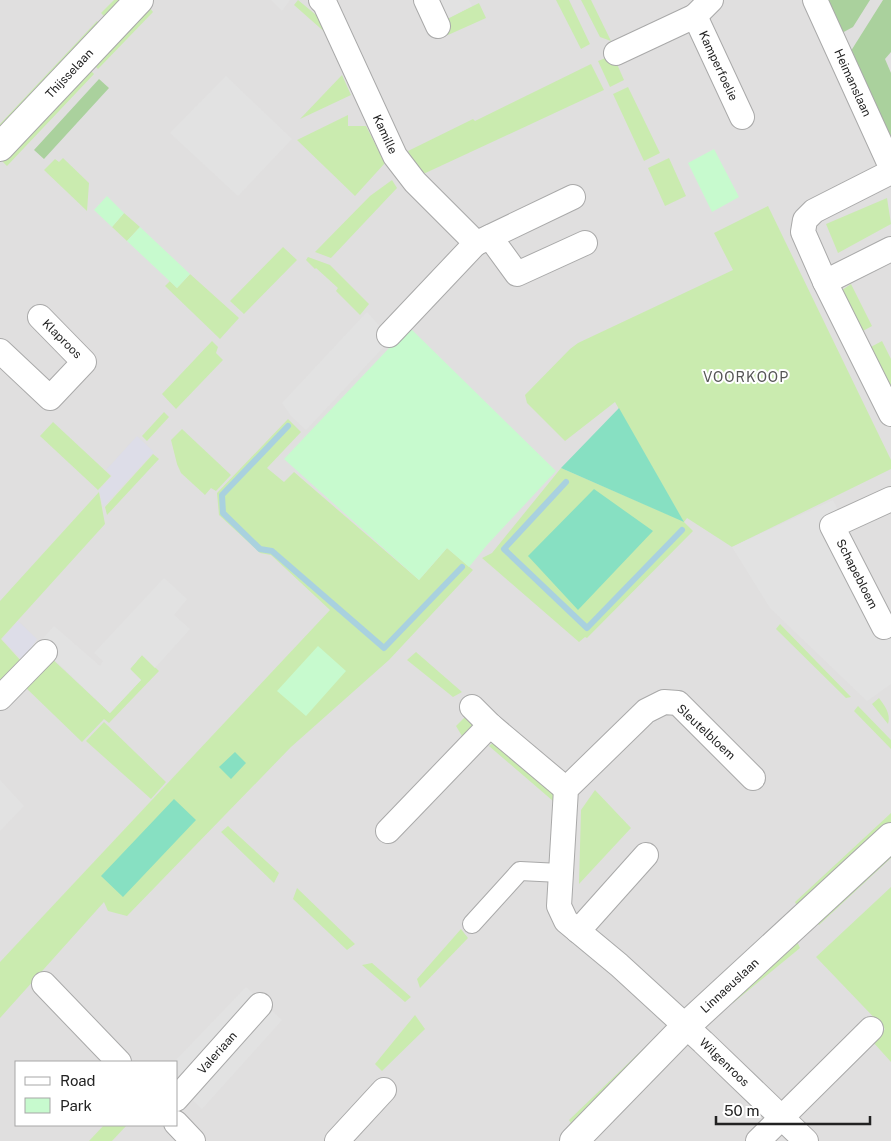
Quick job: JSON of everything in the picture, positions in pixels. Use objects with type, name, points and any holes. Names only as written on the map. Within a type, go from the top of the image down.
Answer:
[{"type":"street","name":"Thijsselaan","points":[[0,147],[139,0]]},
{"type":"street","points":[[426,0],[438,26]]},
{"type":"street","name":"Heimanslaan","points":[[815,0],[891,167]]},
{"type":"street","name":"Kamille","points":[[326,1],[394,156],[415,182],[483,240],[517,274],[585,243]]},
{"type":"street","name":"Kamperfoelie","points":[[616,53],[703,8],[742,116]]},
{"type":"street","points":[[891,172],[814,211],[805,220],[803,232],[825,282],[891,414]]},
{"type":"street","points":[[389,335],[483,240],[573,197]]},
{"type":"street","points":[[825,282],[891,249]]},
{"type":"street","name":"Klaproos","points":[[0,351],[50,398],[84,362],[40,317]]},
{"type":"street","name":"Schapebloem","points":[[884,627],[832,526],[891,499]]},
{"type":"street","points":[[0,698],[45,652]]},
{"type":"street","name":"Sleutelbloem","points":[[566,789],[640,716],[664,702],[678,703],[753,778]]},
{"type":"street","points":[[472,707],[490,725],[566,789],[559,906],[566,921],[619,965],[686,1026]]},
{"type":"street","points":[[388,831],[490,725]]},
{"type":"street","name":"Linnaeuslaan","points":[[574,1141],[686,1026],[891,837]]},
{"type":"street","points":[[578,931],[646,855]]},
{"type":"street","points":[[472,924],[520,872],[560,873]]},
{"type":"street","points":[[44,984],[118,1061]]},
{"type":"street","name":"Valeriaan","points":[[178,1098],[260,1005]]},
{"type":"street","name":"Wilgenroos","points":[[686,1026],[806,1141]]},
{"type":"street","points":[[758,1141],[871,1029]]},
{"type":"street","points":[[337,1141],[384,1090]]},
{"type":"street","points":[[178,1125],[193,1141]]},
{"type":"shaded area","points":[[0,0],[891,0],[891,1141],[0,1141]]},
{"type":"shaded area","points":[[271,0],[290,0],[282,11]]},
{"type":"shaded area","points":[[434,0],[469,0],[472,6],[447,19]]},
{"type":"shaded area","points":[[226,76],[292,139],[238,196],[170,133]]},
{"type":"shaded area","points":[[367,312],[391,339],[306,430],[291,416],[282,403]]},
{"type":"shaded area","points":[[137,436],[154,452],[103,507],[99,490],[112,476],[106,470]]},
{"type":"shaded area","points":[[833,500],[891,613],[891,684],[867,701],[770,608],[732,547]]},
{"type":"shaded area","points":[[164,578],[187,599],[174,615],[190,629],[155,668],[142,655],[130,669],[141,680],[110,713],[38,644],[54,626],[100,666],[103,661],[94,653]]},
{"type":"shaded area","points":[[18,621],[37,639],[23,661],[2,639]]},
{"type":"shaded area","points":[[0,780],[24,806],[0,831]]},
{"type":"shaded area","points":[[246,987],[282,1020],[202,1109],[178,1086],[178,1061],[175,1061]]},
{"type":"green space","points":[[114,0],[124,0],[107,19],[101,13]]},
{"type":"green space","points":[[298,0],[321,19],[328,35],[294,5]]},
{"type":"green space","points":[[556,0],[569,0],[590,44],[581,49]]},
{"type":"green space","points":[[581,0],[591,0],[611,41],[600,37]]},
{"type":"green space","points":[[826,0],[870,0],[853,27],[840,34]]},
{"type":"green space","points":[[883,0],[891,0],[891,52],[885,59],[891,73],[891,146],[849,54]]},
{"type":"green space","points":[[479,3],[486,18],[448,35],[443,26],[447,19]]},
{"type":"green space","points":[[149,7],[153,12],[98,69],[94,65]]},
{"type":"green space","points":[[97,21],[102,26],[0,127],[0,124]]},
{"type":"green space","points":[[613,55],[624,80],[610,87],[598,61]]},
{"type":"green space","points":[[591,64],[604,90],[419,176],[408,151],[473,119],[475,121]]},
{"type":"green space","points":[[90,70],[94,74],[7,166],[2,161]]},
{"type":"green space","points":[[342,75],[351,95],[300,119]]},
{"type":"green space","points":[[99,79],[109,88],[44,159],[34,150]]},
{"type":"green space","points":[[628,87],[660,153],[644,161],[613,94]]},
{"type":"green space","points":[[348,115],[348,126],[366,126],[385,163],[355,196],[297,140]]},
{"type":"green space","points":[[714,149],[739,197],[712,212],[688,163]]},
{"type":"green space","points":[[63,158],[89,183],[87,211],[44,170],[55,159],[59,162]]},
{"type":"green space","points":[[669,158],[686,196],[665,206],[648,168]]},
{"type":"green space","points":[[392,180],[397,188],[331,258],[315,252],[370,196]]},
{"type":"green space","points":[[107,196],[124,213],[112,227],[94,210]]},
{"type":"green space","points":[[887,198],[891,224],[838,253],[826,224]]},
{"type":"green space","points":[[768,206],[891,460],[891,469],[732,547],[687,518],[684,522],[693,531],[587,638],[585,637],[579,642],[482,558],[492,553],[561,468],[683,521],[615,402],[565,441],[527,403],[525,395],[578,343],[733,270],[714,233]]},
{"type":"green space","points":[[124,213],[140,227],[127,241],[112,227]]},
{"type":"green space","points":[[140,227],[190,274],[177,288],[127,241]]},
{"type":"green space","points":[[283,247],[297,260],[244,314],[230,301]]},
{"type":"green space","points":[[308,257],[330,265],[369,304],[360,315],[336,291],[338,288],[306,260]]},
{"type":"green space","points":[[190,274],[239,318],[220,339],[165,286],[170,281],[177,288]]},
{"type":"green space","points":[[851,284],[872,326],[863,331],[842,290]]},
{"type":"green space","points":[[409,327],[556,471],[469,567],[447,548],[419,580],[284,459]]},
{"type":"green space","points":[[212,341],[218,347],[216,353],[223,360],[176,409],[162,394]]},
{"type":"green space","points":[[882,341],[891,359],[891,390],[869,348]]},
{"type":"green space","points":[[619,408],[684,522],[561,468]]},
{"type":"green space","points":[[164,412],[169,417],[147,441],[142,436]]},
{"type":"green space","points":[[288,419],[301,432],[267,468],[284,482],[294,472],[419,580],[447,548],[473,570],[389,660],[291,747],[127,916],[108,911],[104,902],[0,1018],[0,962],[330,610],[271,555],[260,553],[219,515],[217,493]]},
{"type":"green space","points":[[53,422],[111,476],[98,490],[40,436]]},
{"type":"green space","points":[[182,429],[231,475],[216,491],[211,488],[205,495],[181,473],[171,440]]},
{"type":"green space","points":[[153,454],[159,459],[107,515],[105,507]]},
{"type":"green space","points":[[594,489],[653,531],[578,610],[528,556]]},
{"type":"green space","points":[[99,492],[105,524],[1,639],[22,662],[0,686],[0,601]]},
{"type":"green space","points":[[780,624],[851,697],[846,698],[776,629]]},
{"type":"green space","points":[[318,646],[346,671],[306,716],[277,691]]},
{"type":"green space","points":[[416,652],[462,692],[453,697],[407,660]]},
{"type":"green space","points":[[48,655],[110,713],[141,680],[130,669],[142,655],[159,671],[109,723],[104,719],[82,742],[24,686]]},
{"type":"green space","points":[[879,698],[888,713],[888,724],[872,704]]},
{"type":"green space","points":[[858,706],[891,740],[891,749],[854,711]]},
{"type":"green space","points":[[467,715],[479,724],[465,741],[456,726]]},
{"type":"green space","points":[[104,722],[166,782],[151,799],[86,741]]},
{"type":"green space","points":[[496,740],[558,793],[553,801],[489,746]]},
{"type":"green space","points":[[235,752],[246,763],[231,779],[219,767]]},
{"type":"green space","points":[[595,790],[631,828],[579,884],[581,810]]},
{"type":"green space","points":[[174,799],[196,820],[123,897],[101,876]]},
{"type":"green space","points":[[891,813],[891,827],[799,910],[795,902]]},
{"type":"green space","points":[[228,826],[279,873],[274,883],[221,832]]},
{"type":"green space","points":[[891,845],[891,858],[819,925],[813,916]]},
{"type":"green space","points":[[891,887],[891,1062],[873,1042],[885,1029],[816,957]]},
{"type":"green space","points":[[297,888],[355,944],[347,950],[293,899]]},
{"type":"green space","points":[[461,929],[468,938],[420,988],[417,979]]},
{"type":"green space","points":[[795,937],[800,948],[733,1003],[727,997]]},
{"type":"green space","points":[[372,963],[411,997],[405,1002],[362,965]]},
{"type":"green space","points":[[415,1015],[425,1029],[382,1071],[375,1064]]},
{"type":"green space","points":[[665,1028],[574,1129],[569,1120]]},
{"type":"green space","points":[[103,1126],[126,1126],[112,1141],[89,1141]]},
{"type":"waterway","points":[[288,426],[222,495],[223,513],[260,549],[272,551],[384,648],[462,567]]},
{"type":"waterway","points":[[566,482],[504,549],[587,628],[682,530]]},
{"type":"district","name":"VOORKOOP","points":[[746,377]]}]
